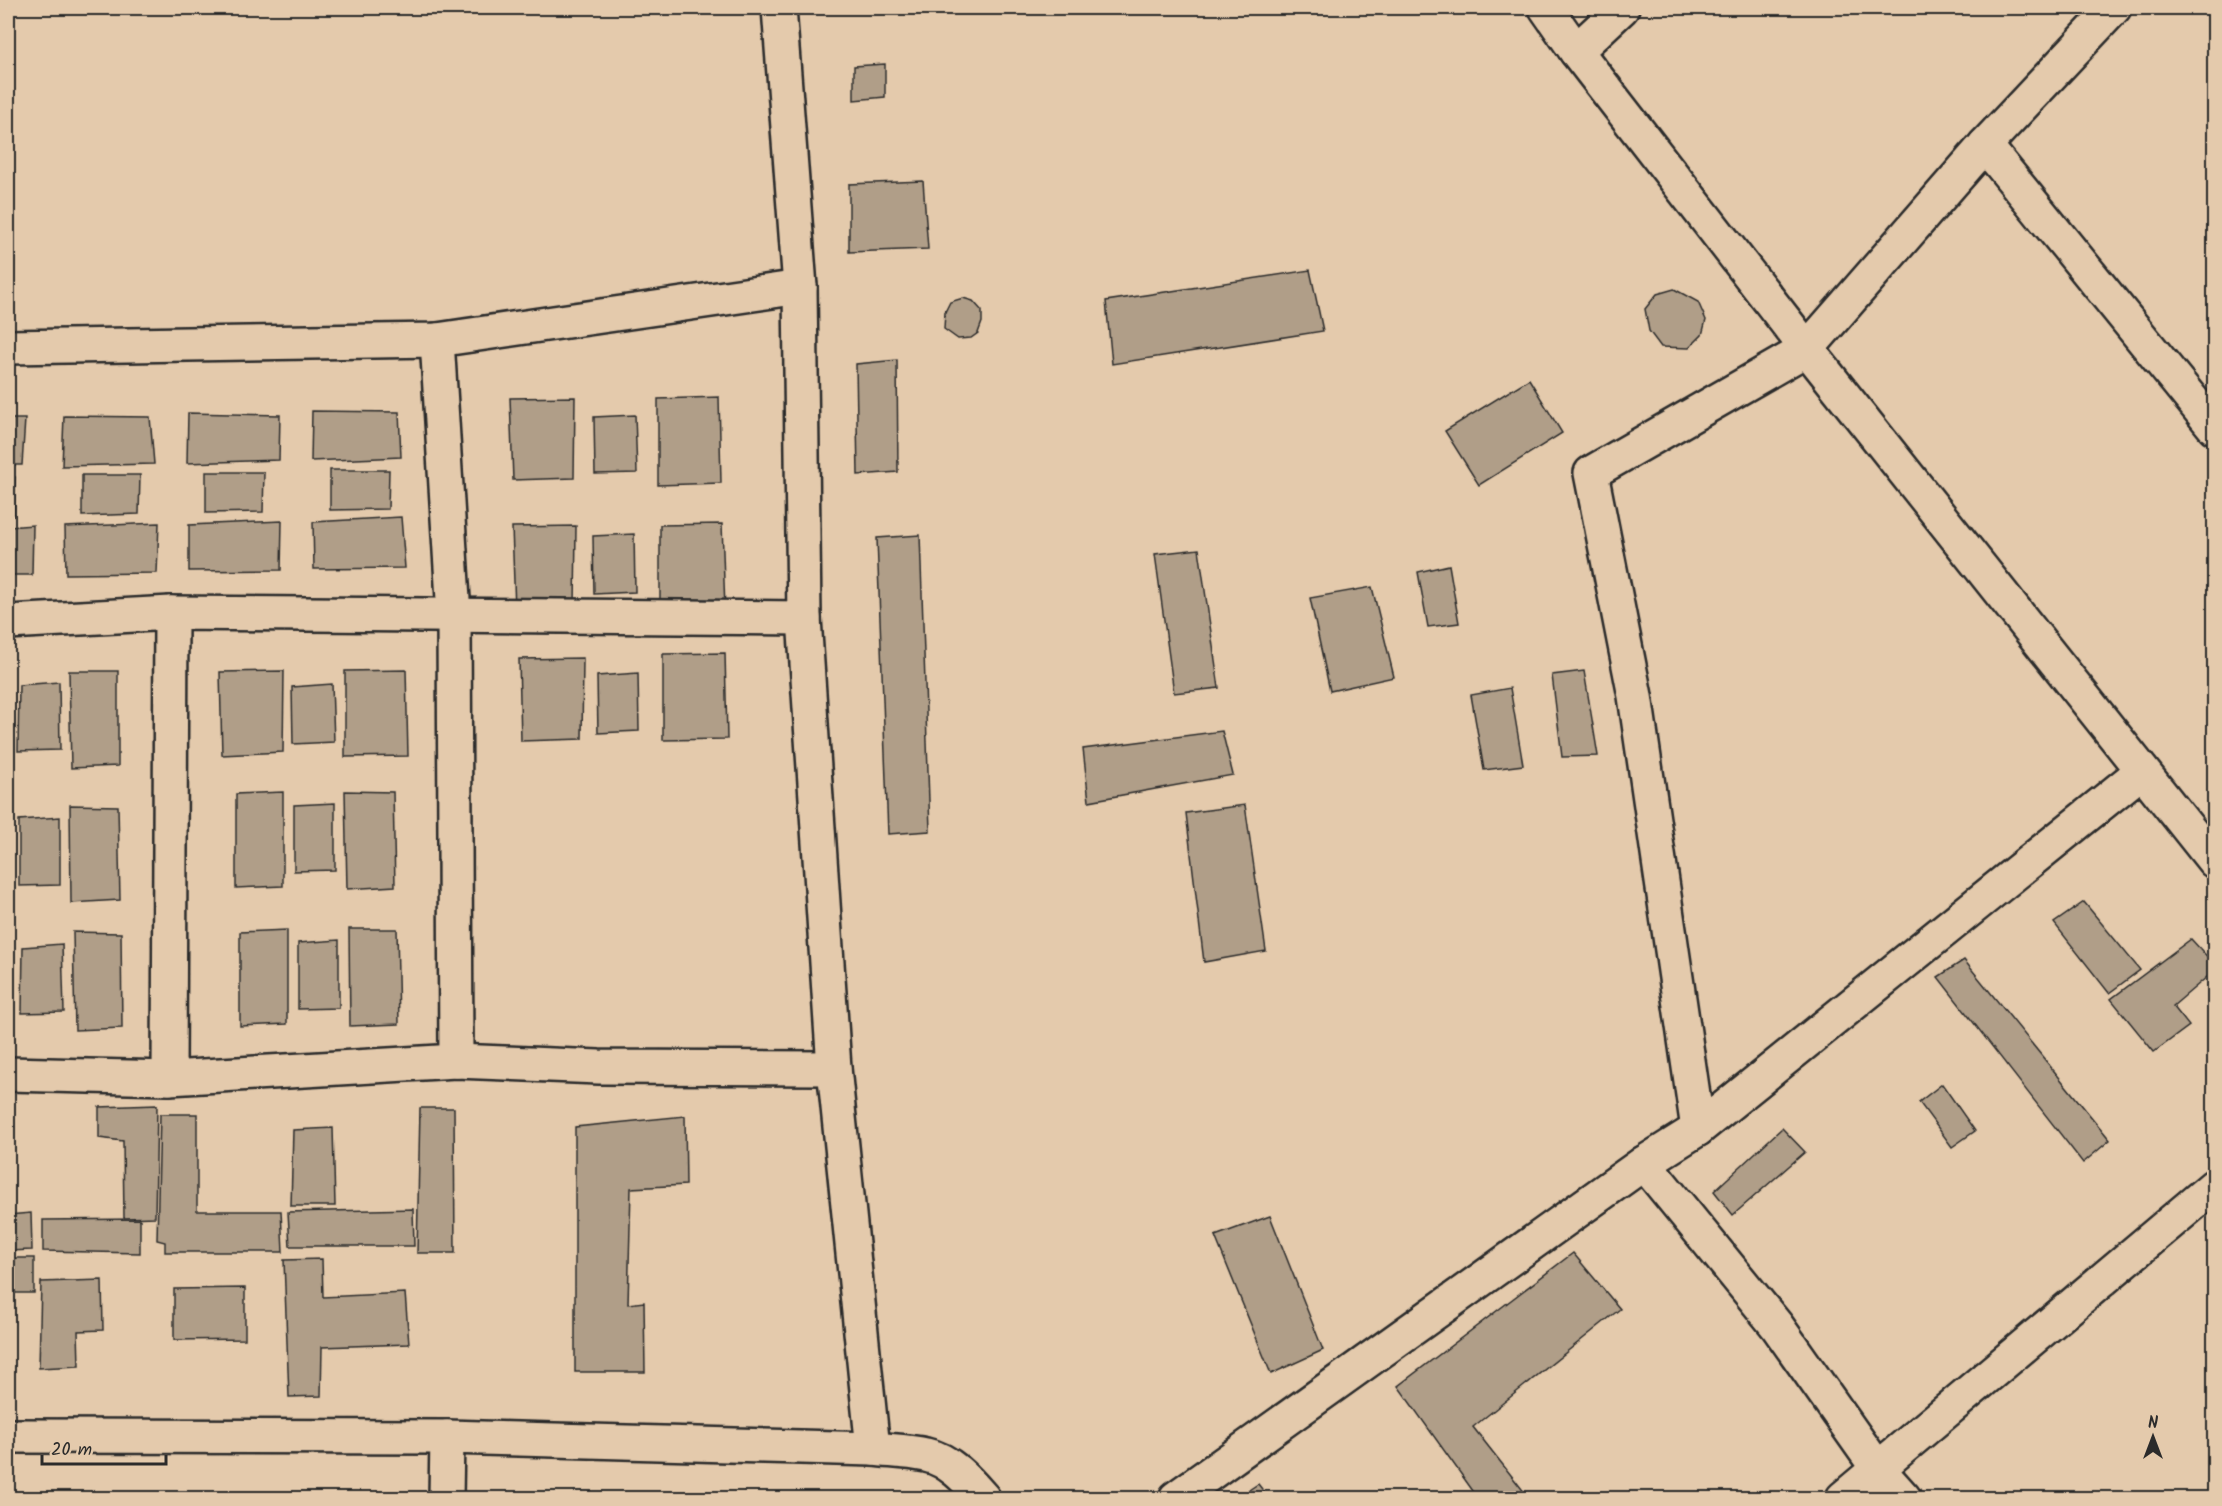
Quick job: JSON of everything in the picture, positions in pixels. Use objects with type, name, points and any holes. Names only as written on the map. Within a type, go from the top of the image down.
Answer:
[{"type":"street","points":[[779,8],[800,287],[804,618],[834,1068],[873,1449]]},
{"type":"street","points":[[1546,8],[1576,51],[1807,349],[2214,861]]},
{"type":"street","points":[[1576,51],[1622,8]]},
{"type":"street","points":[[1698,1129],[1635,696],[1591,473],[1807,349],[1985,145],[2114,8]]},
{"type":"street","points":[[1985,145],[2214,427]]},
{"type":"street","points":[[8,347],[437,340],[800,287]]},
{"type":"street","points":[[437,340],[454,616],[456,1061]]},
{"type":"street","points":[[8,622],[171,614],[804,618]]},
{"type":"street","points":[[169,1078],[171,614]]},
{"type":"street","points":[[1176,1498],[1644,1163],[1698,1129],[2142,771]]},
{"type":"street","points":[[8,1074],[169,1078],[456,1061],[599,1067],[834,1068]]},
{"type":"street","points":[[1644,1163],[1777,1326],[1878,1469],[1904,1498]]},
{"type":"street","points":[[1843,1498],[2214,1186]]},
{"type":"street","points":[[8,1436],[447,1437],[873,1449],[928,1455],[945,1463],[964,1477],[983,1498]]},
{"type":"street","points":[[446,1498],[447,1437]]},
{"type":"building","points":[[885,64],[885,97],[854,100],[854,66]]},
{"type":"building","points":[[923,181],[928,249],[849,252],[849,184]]},
{"type":"building","points":[[1310,270],[1323,331],[1112,364],[1106,301]]},
{"type":"building","points":[[1674,289],[1698,302],[1706,320],[1702,335],[1689,348],[1661,347],[1649,331],[1645,309],[1657,294]]},
{"type":"building","points":[[963,298],[973,301],[982,311],[982,322],[978,333],[971,338],[958,339],[944,329],[945,312],[950,302]]},
{"type":"building","points":[[897,360],[898,472],[858,475],[856,364]]},
{"type":"building","points":[[1529,379],[1562,433],[1479,485],[1445,431]]},
{"type":"building","points":[[575,397],[574,478],[513,480],[510,398]]},
{"type":"building","points":[[719,397],[721,483],[658,485],[658,399]]},
{"type":"building","points":[[312,411],[399,412],[401,457],[311,461]]},
{"type":"building","points":[[188,413],[280,415],[279,460],[187,463]]},
{"type":"building","points":[[635,415],[637,473],[595,474],[594,417]]},
{"type":"building","points":[[64,416],[150,417],[154,464],[62,466]]},
{"type":"building","points":[[8,419],[25,419],[22,465],[8,465]]},
{"type":"building","points":[[330,470],[389,470],[388,509],[330,510]]},
{"type":"building","points":[[206,472],[264,472],[263,512],[206,513]]},
{"type":"building","points":[[82,475],[140,475],[139,514],[82,516]]},
{"type":"building","points":[[8,477],[15,477],[14,516],[8,517]]},
{"type":"building","points":[[401,517],[405,568],[314,569],[313,522]]},
{"type":"building","points":[[282,521],[281,570],[189,571],[189,525]]},
{"type":"building","points":[[159,523],[157,573],[66,574],[65,527]]},
{"type":"building","points":[[722,524],[725,610],[660,611],[660,525]]},
{"type":"building","points":[[33,525],[32,575],[8,575],[8,527]]},
{"type":"building","points":[[576,526],[575,607],[515,609],[512,527]]},
{"type":"building","points":[[634,534],[635,592],[594,594],[593,536]]},
{"type":"building","points":[[920,535],[930,831],[888,834],[877,538]]},
{"type":"building","points":[[1199,549],[1219,688],[1174,693],[1155,554]]},
{"type":"building","points":[[1449,565],[1459,623],[1428,627],[1418,572]]},
{"type":"building","points":[[1372,587],[1394,677],[1330,691],[1310,598]]},
{"type":"building","points":[[725,653],[727,739],[663,740],[663,654]]},
{"type":"building","points":[[583,658],[582,739],[521,741],[519,659]]},
{"type":"building","points":[[406,670],[408,756],[345,757],[345,671]]},
{"type":"building","points":[[69,671],[118,671],[118,766],[71,768]]},
{"type":"building","points":[[284,671],[283,752],[222,755],[220,672]]},
{"type":"building","points":[[1584,671],[1598,756],[1562,757],[1552,675]]},
{"type":"building","points":[[638,673],[639,731],[598,733],[597,676]]},
{"type":"building","points":[[59,682],[60,750],[18,751],[19,685]]},
{"type":"building","points":[[332,684],[334,742],[293,744],[292,687]]},
{"type":"building","points":[[1510,688],[1523,765],[1484,770],[1471,695]]},
{"type":"building","points":[[1222,731],[1233,775],[1089,801],[1083,749]]},
{"type":"building","points":[[345,791],[393,792],[395,886],[347,889]]},
{"type":"building","points":[[283,792],[283,886],[236,888],[236,794]]},
{"type":"building","points":[[335,803],[335,870],[294,871],[294,805]]},
{"type":"building","points":[[70,805],[118,806],[120,900],[71,903]]},
{"type":"building","points":[[1245,805],[1266,951],[1204,962],[1186,813]]},
{"type":"building","points":[[60,817],[60,885],[19,886],[19,820]]},
{"type":"building","points":[[2084,902],[2140,970],[2109,993],[2054,923]]},
{"type":"building","points":[[349,929],[397,929],[399,1024],[350,1026]]},
{"type":"building","points":[[287,930],[287,1024],[240,1026],[240,932]]},
{"type":"building","points":[[73,932],[121,933],[122,1028],[75,1030]]},
{"type":"building","points":[[11,933],[11,1028],[8,1028],[8,934]]},
{"type":"building","points":[[2191,939],[2214,964],[2214,971],[2173,1006],[2189,1026],[2154,1052],[2111,999]]},
{"type":"building","points":[[339,940],[339,1008],[298,1009],[298,943]]},
{"type":"building","points":[[62,944],[64,1012],[22,1013],[23,947]]},
{"type":"building","points":[[1964,960],[2110,1140],[2083,1163],[1938,977]]},
{"type":"building","points":[[1942,1084],[1975,1131],[1952,1147],[1919,1102]]},
{"type":"building","points":[[157,1105],[155,1217],[124,1218],[123,1141],[99,1138],[99,1107]]},
{"type":"building","points":[[420,1108],[454,1108],[455,1253],[417,1253]]},
{"type":"building","points":[[160,1114],[197,1114],[197,1211],[281,1211],[283,1252],[165,1252],[165,1242],[157,1240]]},
{"type":"building","points":[[685,1116],[686,1185],[631,1188],[628,1304],[644,1302],[645,1372],[575,1372],[575,1127]]},
{"type":"building","points":[[333,1128],[335,1206],[291,1206],[293,1130]]},
{"type":"building","points":[[1782,1128],[1805,1152],[1733,1215],[1714,1191]]},
{"type":"building","points":[[413,1209],[414,1246],[290,1246],[288,1212]]},
{"type":"building","points":[[31,1213],[32,1250],[8,1251],[8,1215]]},
{"type":"building","points":[[1270,1216],[1323,1350],[1271,1374],[1215,1236]]},
{"type":"building","points":[[140,1219],[140,1253],[43,1251],[43,1220]]},
{"type":"building","points":[[1573,1253],[1620,1309],[1473,1427],[1529,1498],[1478,1498],[1398,1386]]},
{"type":"building","points":[[8,1258],[34,1258],[34,1293],[8,1293]]},
{"type":"building","points":[[322,1259],[323,1297],[405,1293],[409,1344],[322,1347],[321,1396],[289,1397],[284,1260]]},
{"type":"building","points":[[102,1280],[103,1330],[78,1331],[79,1366],[39,1368],[41,1282]]},
{"type":"building","points":[[245,1288],[245,1339],[174,1340],[174,1289]]},
{"type":"building","points":[[1258,1484],[1269,1498],[1237,1498]]}]
